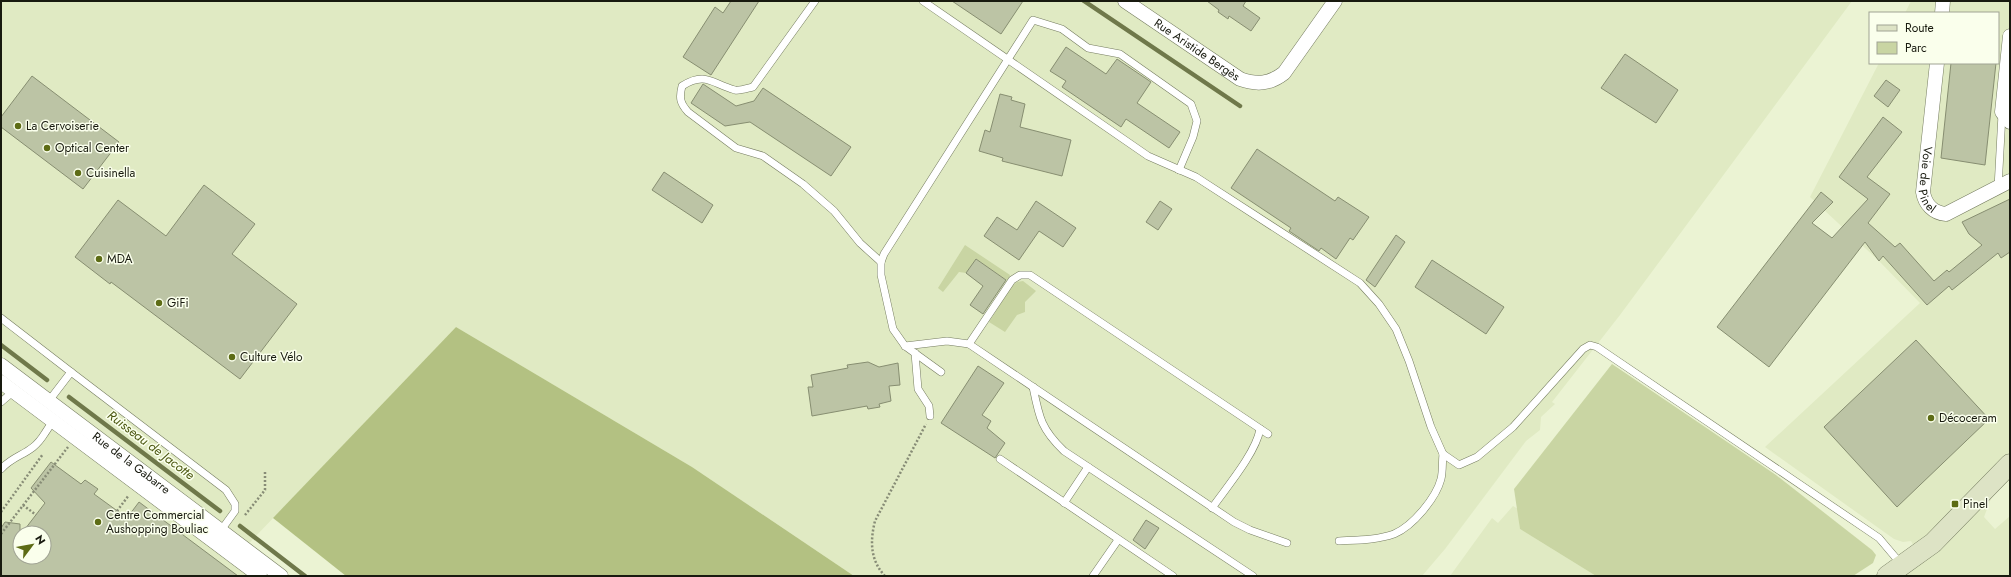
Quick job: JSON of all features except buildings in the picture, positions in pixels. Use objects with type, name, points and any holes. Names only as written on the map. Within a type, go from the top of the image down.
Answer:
[{"type":"main road","points":[[1895,571],[1933,543],[2010,464]]},
{"type":"street","name":"Rue Aristide Bergès","points":[[1125,1],[1240,79],[1252,83],[1274,80],[1284,73],[1293,63],[1335,1]]},
{"type":"street","points":[[1942,12],[1943,1]]},
{"type":"street","points":[[2006,117],[2010,36]]},
{"type":"street","name":"Voie de Pinel","points":[[1937,64],[1923,192],[1924,199],[1929,207],[1940,213],[1946,214],[2004,185]]},
{"type":"street","name":"Rue de la Gabarre","points":[[1,365],[45,407],[217,536],[260,576]]},
{"type":"street","name":"Rue de la Gabarre","points":[[1,382],[13,391],[45,407],[58,424],[217,536],[280,576]]},
{"type":"lane","points":[[815,1],[753,87],[736,90],[706,78],[692,80],[682,86],[679,98],[682,106],[688,112],[736,148],[763,156],[822,199],[860,243],[881,262]]},
{"type":"lane","points":[[923,1],[1148,156],[1196,177],[1360,283],[1379,304],[1396,329],[1409,360],[1431,427],[1443,454],[1441,478],[1421,513],[1395,533],[1371,540],[1339,541]]},
{"type":"lane","points":[[941,372],[905,346],[893,329],[881,275],[881,262],[884,254],[1033,20],[1062,29],[1088,48],[1120,54],[1191,104],[1197,121],[1193,137],[1179,170]]},
{"type":"lane","points":[[2004,185],[2006,117]]},
{"type":"lane","points":[[969,344],[1012,280],[1020,275],[1030,275],[1268,434]]},
{"type":"lane","points":[[1,318],[226,490],[235,504],[235,511],[217,536]]},
{"type":"lane","points":[[905,346],[948,341],[969,344],[1212,508],[1250,530],[1287,543]]},
{"type":"lane","points":[[1443,454],[1459,465],[1477,458],[1513,427],[1583,349],[1590,345],[1610,356],[1879,538],[1895,571]]},
{"type":"lane","points":[[915,353],[918,389],[929,406],[930,416]]},
{"type":"lane","points":[[45,407],[71,372]]},
{"type":"lane","points":[[1033,387],[1039,418],[1049,437],[1064,451],[1254,576]]},
{"type":"lane","points":[[1,402],[13,391]]},
{"type":"lane","points":[[40,442],[58,424]]},
{"type":"lane","points":[[1,469],[13,459],[32,450],[58,424]]},
{"type":"lane","points":[[1212,508],[1252,449],[1258,439],[1260,429]]},
{"type":"lane","points":[[1000,459],[1172,576]]},
{"type":"lane","points":[[1064,503],[1088,467]]},
{"type":"lane","points":[[1093,576],[1118,540]]},
{"type":"path","points":[[885,576],[880,571],[873,554],[871,538],[875,521],[930,416]]},
{"type":"path","points":[[1,534],[72,443]]},
{"type":"path","points":[[1,512],[33,465],[45,451]]},
{"type":"path","points":[[241,521],[265,490],[265,471]]},
{"type":"path","points":[[117,510],[133,489]]},
{"type":"path","points":[[23,505],[36,515]]},
{"type":"shaded area","points":[[1,1],[1852,1],[1620,315],[1552,402],[1555,404],[1541,417],[1540,430],[1526,441],[1445,549],[1422,576],[854,576],[692,467],[456,327],[234,559],[255,576],[1,576]]},
{"type":"shaded area","points":[[1911,1],[2010,1],[2010,449],[1984,517],[1995,529],[2010,516],[2010,576],[1899,576],[1922,561],[1911,541],[1903,542],[1894,539],[1765,447],[1920,303],[1879,261],[1810,197],[1878,64],[1999,64],[1999,12],[1906,12]]},
{"type":"shaded area","points":[[456,327],[692,467],[854,576],[346,576],[273,518]]},
{"type":"shaded area","points":[[1513,506],[1518,509],[1520,529],[1596,576],[1450,576],[1492,518],[1498,523]]},
{"type":"green space","points":[[965,245],[1010,275],[1008,281],[976,259],[966,273],[959,272],[943,292],[938,288]]},
{"type":"green space","points":[[1023,281],[1036,291],[1025,302],[1025,312],[1017,315],[1005,332],[989,322],[1012,286],[1017,282]]},
{"type":"green space","points":[[1612,364],[1776,475],[1872,550],[1876,555],[1873,563],[1853,576],[1596,576],[1520,529],[1514,489]]},
{"type":"waterway","points":[[1084,1],[1240,106]]},
{"type":"waterway","name":"Ruisseau de Jacotte","points":[[1,345],[47,380]]},
{"type":"waterway","name":"Ruisseau de Jacotte","points":[[69,397],[220,511]]},
{"type":"waterway","name":"Ruisseau de Jacotte","points":[[240,526],[305,576]]},
{"type":"place","name":"La Cervoiserie","points":[[18,126]]},
{"type":"place","name":"Optical Center","points":[[47,148]]},
{"type":"place","name":"Cuisinella","points":[[78,173]]},
{"type":"place","name":"MDA","points":[[99,259]]},
{"type":"place","name":"GiFi","points":[[159,303]]},
{"type":"place","name":"Culture Vélo","points":[[232,357]]},
{"type":"place","name":"Décoceram","points":[[1931,418]]},
{"type":"place","name":"Pinel","points":[[1955,504]]},
{"type":"place","name":"Centre Commercial Aushopping Bouliac","points":[[98,522]]}]
